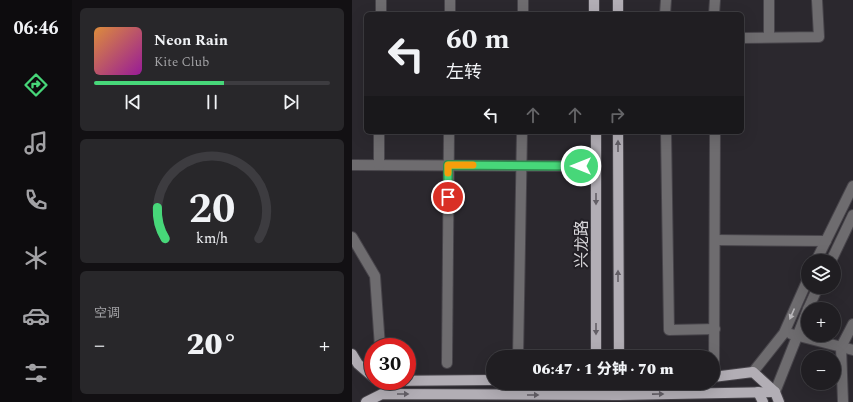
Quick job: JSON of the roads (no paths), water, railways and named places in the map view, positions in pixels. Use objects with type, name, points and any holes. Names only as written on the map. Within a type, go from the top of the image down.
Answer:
[{"type":"main road","points":[[594,0],[594,12]]},
{"type":"main road","points":[[618,0],[618,12]]},
{"type":"main road","name":"兴龙路","points":[[596,134],[596,350]]},
{"type":"main road","points":[[618,134],[619,350]]},
{"type":"main road","points":[[352,354],[358,364],[364,369]]},
{"type":"main road","points":[[720,376],[753,372],[775,392],[779,402]]},
{"type":"main road","points":[[416,381],[486,380]]},
{"type":"main road","points":[[619,390],[619,395]]},
{"type":"main road","points":[[758,392],[763,402]]},
{"type":"main road","points":[[366,402],[382,394],[619,395],[775,392]]},
{"type":"street","points":[[381,0],[381,12]]},
{"type":"street","points":[[450,0],[450,12]]},
{"type":"street","points":[[523,0],[523,12]]},
{"type":"street","points":[[666,0],[666,12]]},
{"type":"street","points":[[714,0],[714,12]]},
{"type":"street","points":[[769,0],[769,37]]},
{"type":"street","points":[[744,38],[819,37],[817,0]]},
{"type":"street","points":[[379,134],[379,165]]},
{"type":"street","points":[[447,363],[449,134]]},
{"type":"street","points":[[518,350],[522,134]]},
{"type":"street","points":[[666,134],[668,330],[715,329]]},
{"type":"street","points":[[715,134],[715,350]]},
{"type":"street","points":[[352,165],[596,166]]},
{"type":"street","points":[[820,254],[853,186]]},
{"type":"street","points":[[834,254],[853,215]]},
{"type":"street","points":[[352,238],[375,276],[379,338]]},
{"type":"street","points":[[715,240],[826,241]]},
{"type":"street","points":[[753,372],[784,332],[801,294]]},
{"type":"street","points":[[843,402],[841,347],[853,324]]},
{"type":"street","points":[[775,392],[801,325]]},
{"type":"street","points":[[784,332],[853,350]]}]
